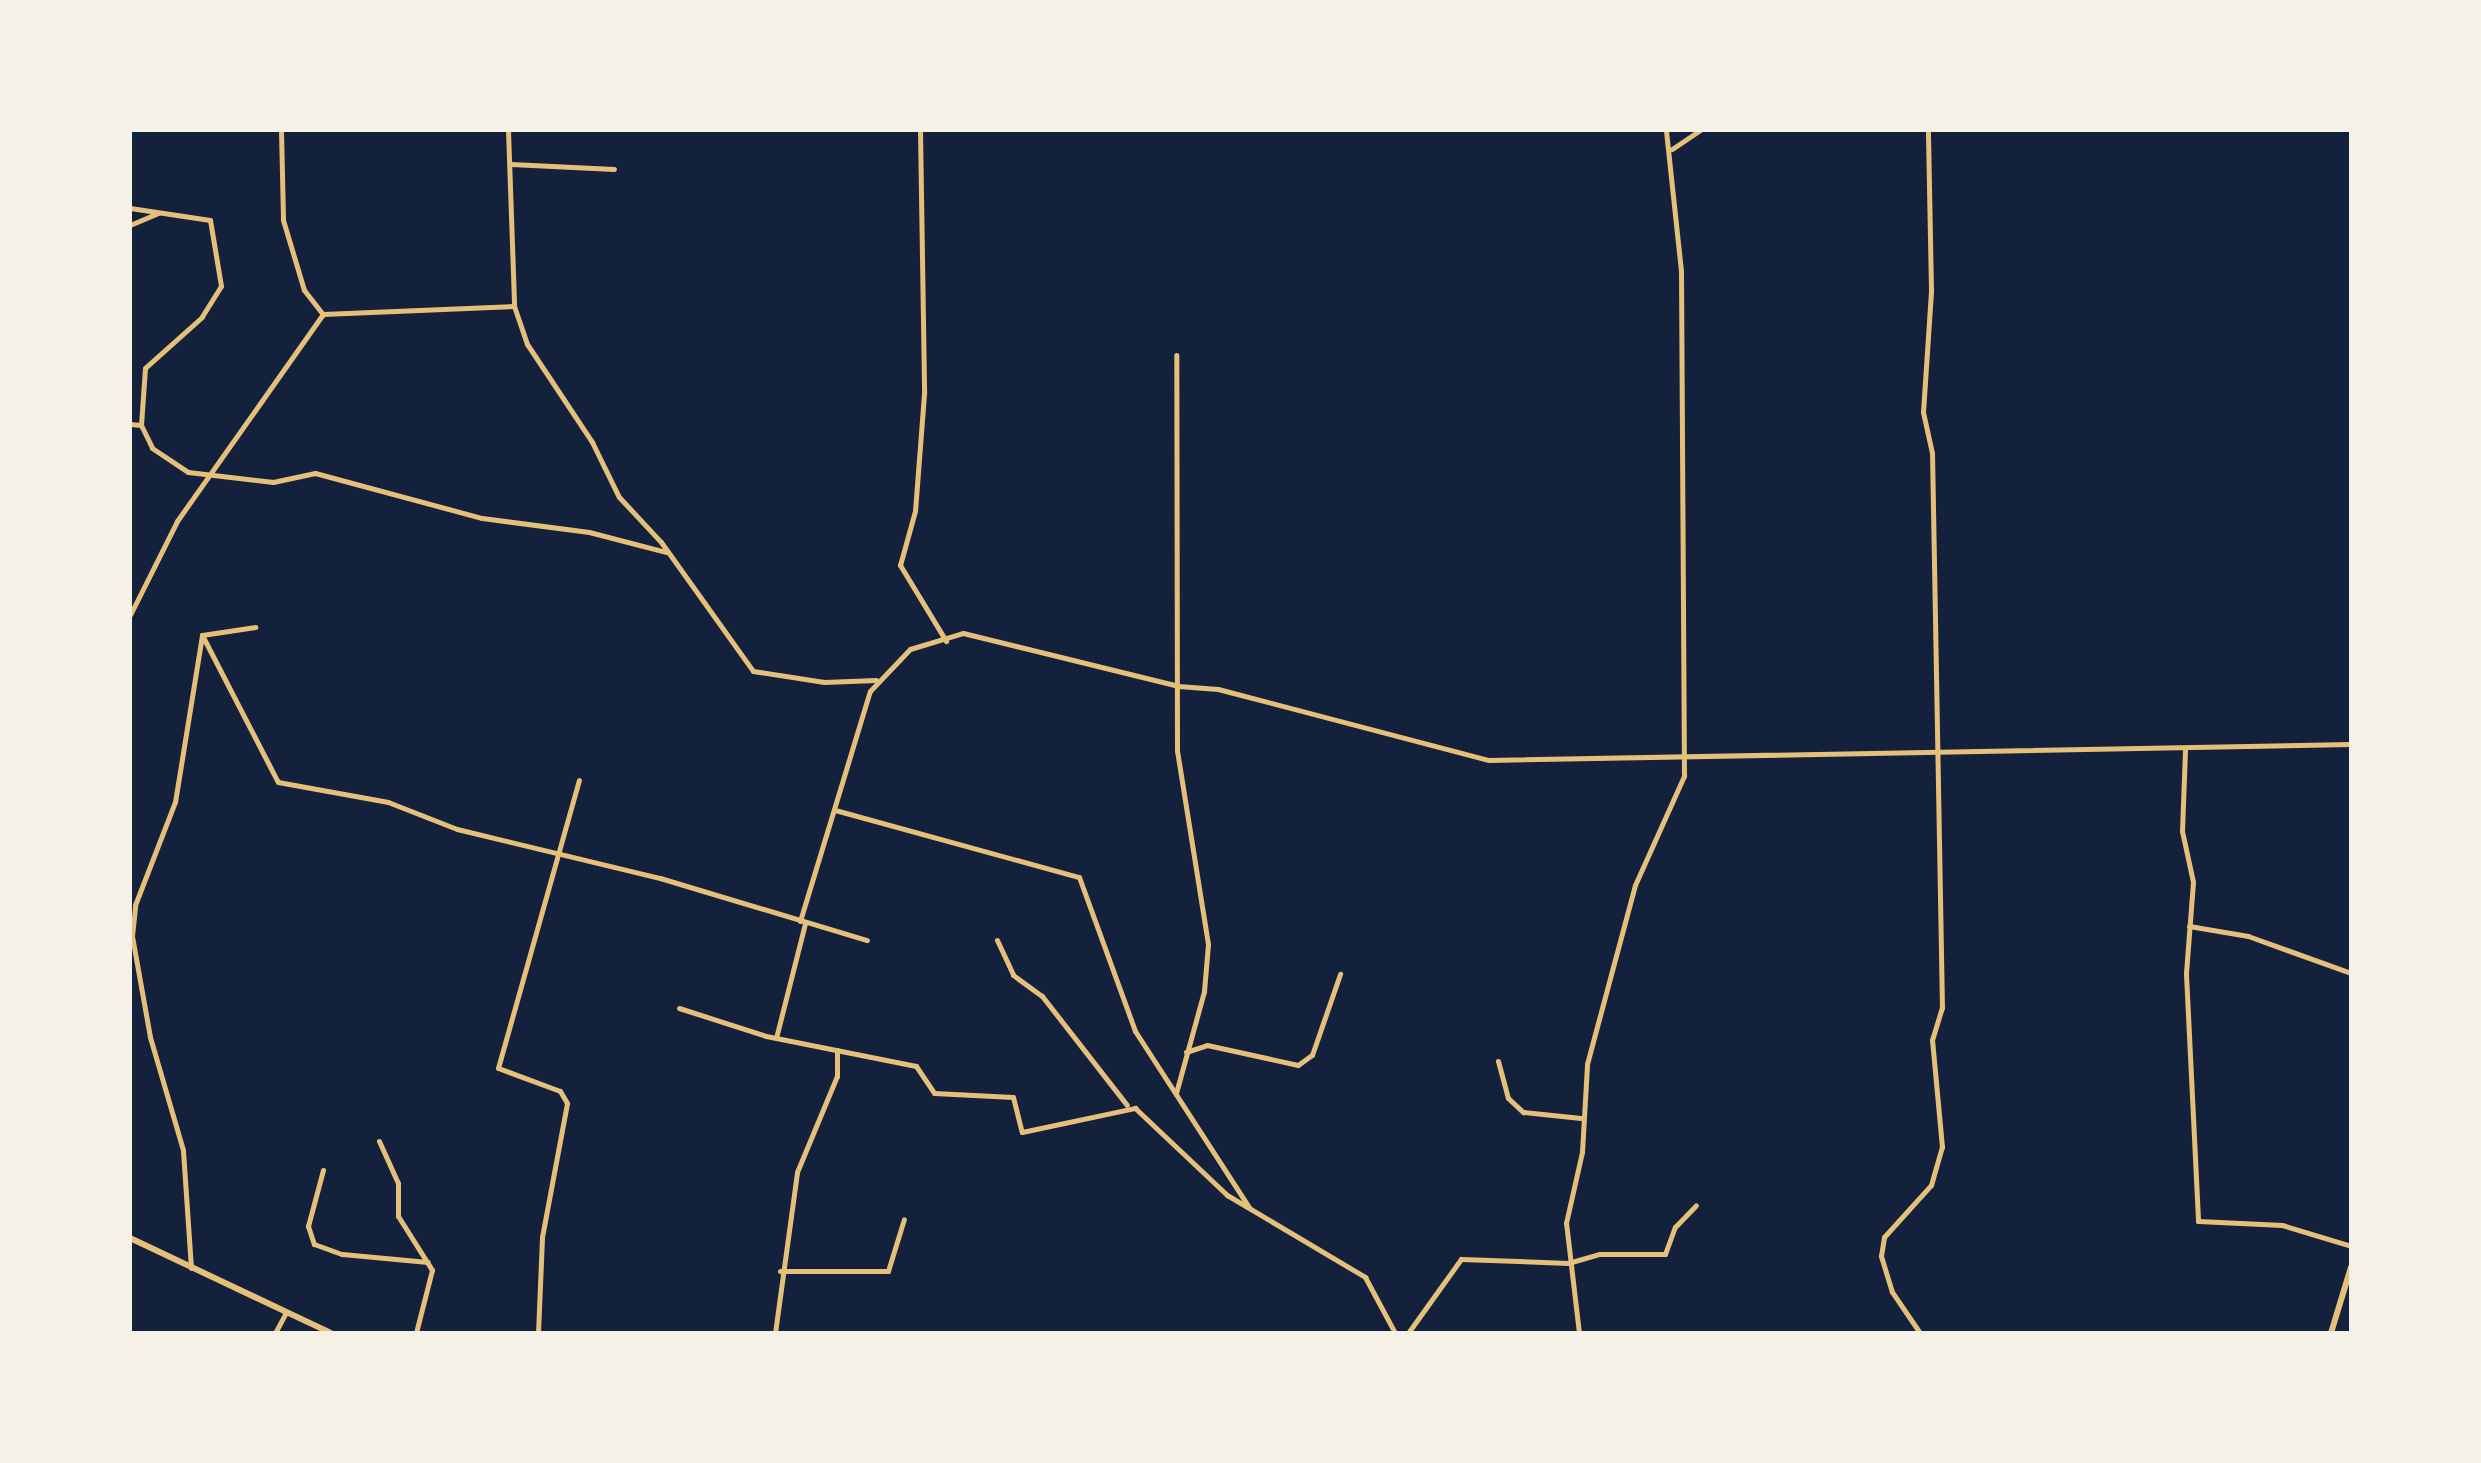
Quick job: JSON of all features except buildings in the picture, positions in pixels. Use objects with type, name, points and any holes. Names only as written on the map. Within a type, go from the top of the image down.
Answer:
[{"type":"street","points":[[281,130],[283,220],[304,290],[323,314]]},
{"type":"street","points":[[508,130],[514,306],[527,344],[619,497],[668,553],[753,671],[824,682],[877,680]]},
{"type":"street","points":[[920,130],[924,394],[912,534],[900,565],[946,641]]},
{"type":"street","points":[[1579,1333],[1568,1263],[1592,1037],[1635,885],[1682,788],[1681,271],[1671,154],[1666,130]]},
{"type":"street","points":[[1671,154],[1679,137],[1700,130]]},
{"type":"street","points":[[1920,1333],[1892,1292],[1881,1256],[1884,1237],[1931,1185],[1942,1147],[1932,1040],[1942,1008],[1932,453],[1923,412],[1931,290],[1928,130]]},
{"type":"street","points":[[511,164],[614,169]]},
{"type":"street","points":[[130,208],[210,220],[221,286],[202,317],[145,368],[141,425],[152,448],[208,476],[273,482],[315,473],[482,518],[589,532],[668,553]]},
{"type":"street","points":[[130,225],[159,213]]},
{"type":"street","points":[[323,314],[514,306]]},
{"type":"street","points":[[130,615],[208,476],[323,314]]},
{"type":"street","points":[[1176,355],[1177,751],[1208,944],[1204,991],[1176,1093]]},
{"type":"street","points":[[130,424],[141,425]]},
{"type":"street","points":[[202,635],[255,627]]},
{"type":"street","points":[[776,1038],[803,922],[877,680],[910,649],[972,633],[1178,686],[1218,689],[1461,757],[1684,755],[1813,759],[1936,751],[2351,744]]},
{"type":"street","points":[[202,635],[278,782],[388,802],[457,829],[556,850],[867,940]]},
{"type":"street","points":[[191,1268],[183,1150],[150,1037],[132,936],[144,872],[175,802],[202,635]]},
{"type":"street","points":[[2185,749],[2198,1221],[2282,1225],[2351,1246]]},
{"type":"street","points":[[538,1333],[542,1237],[567,1103],[560,1091],[498,1068],[556,850],[579,780]]},
{"type":"street","points":[[835,810],[1079,877],[1135,1031],[1252,1212]]},
{"type":"street","points":[[2189,926],[2248,936],[2351,973]]},
{"type":"street","points":[[997,940],[1013,975],[1042,996],[1127,1105],[1252,1212],[1365,1277],[1395,1333]]},
{"type":"street","points":[[1185,1052],[1207,1045],[1298,1065],[1312,1055],[1340,974]]},
{"type":"street","points":[[679,1008],[776,1038],[916,1066],[934,1093],[1013,1097],[1022,1132],[1127,1105]]},
{"type":"street","points":[[775,1333],[780,1271],[797,1172],[837,1076],[837,1050]]},
{"type":"street","points":[[1498,1061],[1516,1107],[1581,1118]]},
{"type":"street","points":[[379,1141],[398,1183],[398,1216],[429,1262],[433,1280],[416,1333]]},
{"type":"street","points":[[323,1170],[308,1226],[314,1244],[429,1262]]},
{"type":"street","points":[[1408,1333],[1461,1259],[1568,1263],[1600,1254],[1665,1254],[1675,1227],[1696,1205]]},
{"type":"street","points":[[780,1271],[888,1271],[904,1219]]},
{"type":"street","points":[[130,1238],[331,1333]]},
{"type":"street","points":[[2331,1333],[2351,1267]]},
{"type":"street","points":[[275,1333],[286,1312]]}]
